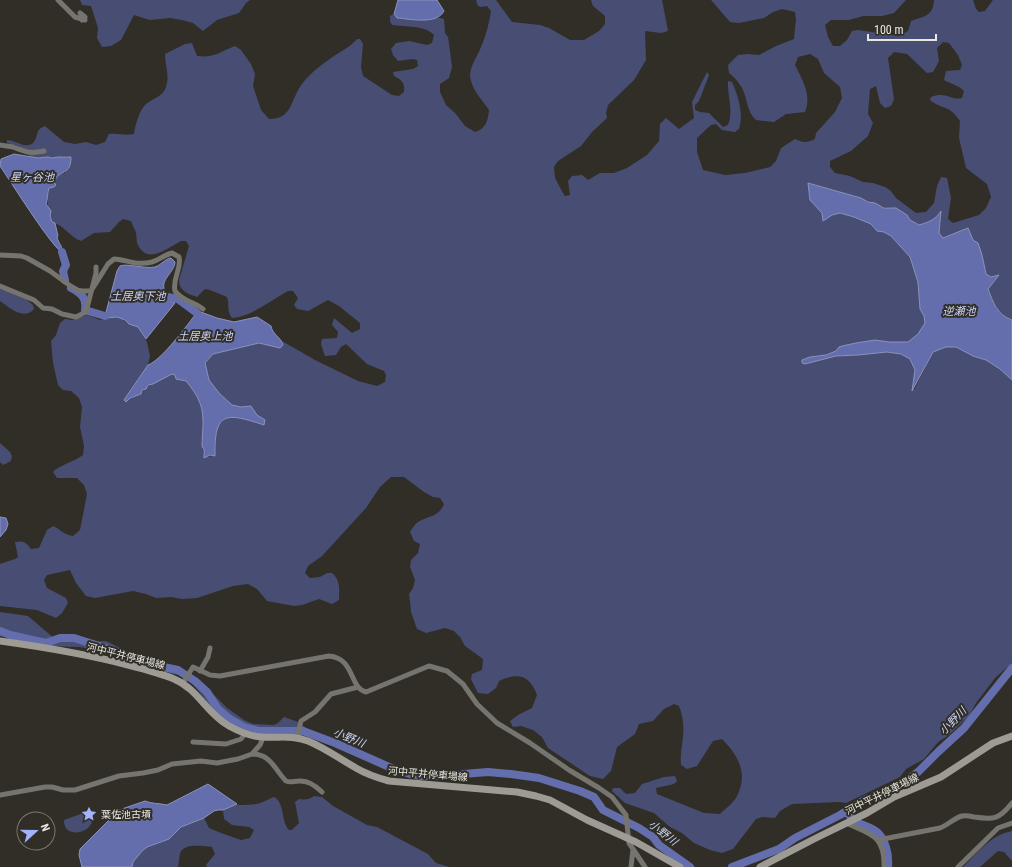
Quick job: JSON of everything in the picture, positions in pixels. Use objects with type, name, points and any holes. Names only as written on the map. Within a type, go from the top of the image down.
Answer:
[{"type":"main road","name":"河中平井停車場線","points":[[0,641],[45,648],[114,662],[156,672],[184,682],[214,715],[227,725],[245,734],[263,738],[298,736],[377,778],[389,781],[517,792],[550,800],[587,820],[628,837],[680,867]]},
{"type":"main road","name":"河中平井停車場線","points":[[760,867],[909,790],[946,774],[994,743],[1012,736]]},
{"type":"street","points":[[58,0],[75,17],[83,20],[85,17],[80,13]]},
{"type":"street","points":[[0,145],[12,147],[22,152],[29,153],[44,151]]},
{"type":"street","points":[[91,291],[111,261],[117,260],[142,264],[154,262],[172,253],[179,257],[180,261],[180,265],[174,279],[175,291],[182,298],[197,304],[203,309]]},
{"type":"street","points":[[0,255],[21,256],[27,258],[50,270],[76,290],[91,291]]},
{"type":"street","points":[[0,286],[34,300],[43,308],[52,309],[62,314],[76,317],[87,310],[96,273],[96,267]]},
{"type":"street","points":[[200,671],[208,657],[210,648]]},
{"type":"street","points":[[184,682],[193,667],[210,675],[220,676],[329,656],[333,656],[344,662],[358,687],[366,692],[429,666],[447,671],[463,684],[477,704],[498,723],[612,797],[627,818],[628,837],[633,849],[645,867]]},
{"type":"street","points":[[298,736],[301,721],[315,712],[331,694],[358,687]]},
{"type":"street","points":[[193,742],[226,744],[244,738],[245,734]]},
{"type":"street","points":[[0,795],[46,786],[63,790],[75,790],[119,776],[158,770],[172,764],[201,761],[217,763],[238,759],[252,754],[260,745],[263,738]]},
{"type":"street","points":[[252,754],[269,760],[286,781],[309,782],[322,792]]},
{"type":"street","points":[[850,821],[881,839],[940,828],[963,815],[992,818],[998,817],[1004,813],[1012,803]]},
{"type":"street","points":[[958,867],[998,828],[1012,822]]},
{"type":"street","points":[[881,839],[884,867]]},
{"type":"street","points":[[632,867],[633,849]]},
{"type":"shaded area","points":[[80,0],[250,0],[239,13],[217,20],[203,31],[193,23],[182,20],[170,18],[150,20],[134,15],[121,40],[111,46],[102,47],[97,38],[98,28],[91,6],[82,5]]},
{"type":"shaded area","points":[[476,0],[496,0],[512,22],[540,25],[549,28],[570,40],[584,40],[599,31],[605,24],[605,16],[593,6],[591,0],[662,0],[668,31],[661,33],[645,31],[646,60],[634,80],[608,105],[606,113],[607,118],[592,132],[581,146],[558,161],[554,167],[555,178],[565,196],[570,195],[568,181],[572,176],[582,175],[588,180],[600,173],[614,173],[627,168],[647,155],[659,141],[660,124],[666,118],[679,129],[694,118],[692,102],[707,72],[709,75],[699,101],[695,105],[695,110],[709,113],[723,127],[728,125],[730,120],[730,109],[728,81],[732,82],[736,93],[740,105],[741,117],[739,129],[735,132],[722,130],[716,124],[711,125],[697,138],[697,152],[703,170],[725,175],[745,173],[770,167],[776,161],[781,148],[795,139],[805,142],[815,139],[816,133],[835,112],[842,98],[840,87],[824,73],[818,59],[810,54],[798,57],[795,65],[807,93],[807,106],[805,112],[786,114],[774,122],[756,120],[750,113],[742,88],[736,79],[729,73],[728,65],[738,55],[759,55],[794,39],[796,19],[795,12],[782,9],[773,12],[764,18],[739,23],[730,22],[711,0],[906,0],[894,13],[882,16],[863,16],[849,20],[831,20],[825,25],[828,37],[833,46],[840,46],[847,40],[852,31],[858,30],[899,36],[908,31],[911,21],[927,15],[930,12],[934,0],[973,0],[976,9],[979,12],[985,11],[993,0],[1012,0],[1012,320],[1007,318],[999,311],[988,289],[998,275],[991,277],[986,274],[979,250],[962,230],[943,238],[939,233],[941,218],[940,212],[934,219],[919,225],[910,220],[896,208],[878,205],[861,198],[809,183],[810,200],[822,213],[832,215],[840,213],[871,224],[877,231],[884,232],[891,236],[910,257],[918,282],[920,309],[924,316],[925,323],[918,334],[908,342],[856,343],[842,346],[836,351],[826,355],[810,357],[802,363],[805,364],[836,356],[888,352],[901,354],[910,359],[915,370],[914,390],[933,352],[946,347],[956,347],[973,356],[986,360],[1000,369],[1012,380],[1012,663],[995,678],[976,703],[969,716],[949,735],[938,742],[924,759],[906,769],[900,777],[846,803],[792,804],[780,811],[775,818],[762,817],[756,819],[733,849],[722,853],[710,850],[694,843],[682,833],[670,827],[654,813],[625,803],[612,791],[613,788],[620,788],[626,794],[635,793],[642,784],[664,777],[675,776],[677,781],[674,784],[656,788],[657,794],[704,813],[720,814],[736,798],[740,790],[742,774],[733,752],[722,739],[713,741],[697,766],[687,769],[681,765],[683,725],[679,706],[674,704],[664,709],[653,721],[639,724],[635,734],[617,747],[611,771],[603,779],[590,776],[548,748],[542,737],[533,730],[521,726],[513,727],[510,721],[532,708],[537,695],[531,683],[527,679],[518,676],[506,678],[499,681],[496,688],[488,694],[478,693],[471,679],[472,674],[482,670],[483,659],[465,646],[460,637],[454,631],[445,628],[426,633],[417,629],[411,612],[409,594],[413,588],[415,580],[410,567],[411,560],[418,553],[420,544],[414,541],[410,532],[418,522],[436,514],[444,504],[440,498],[433,497],[424,492],[404,477],[391,477],[380,487],[366,508],[322,556],[308,566],[305,573],[310,578],[320,577],[327,573],[332,573],[337,579],[339,585],[339,600],[332,604],[319,599],[294,606],[267,601],[257,589],[248,584],[233,586],[197,598],[156,598],[133,591],[95,598],[86,596],[76,583],[70,570],[47,575],[44,580],[47,588],[66,598],[68,603],[62,613],[56,618],[37,610],[0,606],[0,564],[18,557],[15,542],[25,542],[31,549],[39,548],[47,530],[53,526],[66,534],[73,536],[80,530],[87,494],[84,485],[77,478],[57,478],[53,472],[59,467],[83,455],[84,446],[80,427],[82,407],[79,398],[71,391],[63,390],[58,385],[53,363],[51,341],[56,335],[60,323],[65,319],[72,320],[88,315],[100,320],[113,317],[138,327],[147,342],[150,356],[148,365],[124,400],[126,402],[130,398],[141,394],[150,385],[172,374],[175,375],[176,379],[186,381],[198,396],[203,411],[202,446],[204,457],[215,456],[217,430],[220,423],[225,419],[232,417],[241,418],[264,425],[251,406],[241,407],[232,405],[219,393],[209,380],[205,364],[213,354],[259,343],[280,348],[283,345],[282,341],[315,360],[358,381],[377,386],[385,382],[386,375],[384,371],[367,364],[346,344],[341,347],[336,355],[325,356],[321,344],[322,339],[337,338],[338,332],[332,325],[334,318],[352,333],[360,329],[360,323],[339,306],[328,300],[308,311],[297,309],[294,305],[298,298],[293,291],[288,291],[261,308],[246,315],[232,318],[229,312],[227,297],[205,289],[197,297],[187,293],[179,284],[189,246],[186,241],[181,241],[158,253],[147,254],[142,251],[137,244],[136,233],[131,221],[123,219],[110,232],[94,233],[81,241],[77,239],[52,222],[48,205],[49,188],[54,187],[56,185],[54,182],[56,178],[65,173],[68,156],[33,158],[20,147],[7,143],[7,140],[23,145],[30,145],[36,138],[39,130],[45,126],[64,142],[75,144],[86,142],[96,145],[105,142],[109,134],[134,134],[141,111],[145,105],[157,98],[166,87],[167,74],[165,54],[185,44],[192,43],[197,56],[217,54],[235,46],[241,50],[251,64],[255,74],[253,86],[261,110],[269,119],[283,116],[290,108],[298,90],[310,75],[328,60],[350,46],[357,39],[360,39],[363,44],[361,67],[363,76],[392,95],[399,96],[404,92],[404,86],[401,80],[394,76],[393,72],[413,69],[418,66],[417,60],[412,59],[398,61],[393,55],[391,49],[396,43],[409,41],[427,45],[432,43],[434,35],[420,28],[392,25],[390,16],[394,14],[397,18],[412,20],[444,19],[445,33],[448,37],[452,67],[449,78],[440,84],[440,92],[446,105],[455,113],[465,126],[475,132],[479,131],[486,124],[489,110],[474,89],[470,72],[483,43],[491,11],[487,6],[478,6]],"holes":[[[943,42],[949,43],[958,55],[962,65],[960,70],[946,71],[944,80],[962,89],[964,91],[962,98],[958,99],[944,95],[936,95],[931,97],[930,100],[952,112],[960,121],[959,138],[966,168],[987,184],[991,197],[986,208],[979,215],[953,223],[948,219],[951,198],[947,178],[941,177],[937,186],[934,203],[926,212],[916,213],[896,198],[890,190],[885,187],[835,173],[830,167],[830,161],[851,151],[868,136],[873,123],[868,114],[870,89],[876,86],[880,103],[885,108],[891,106],[894,99],[888,58],[894,52],[907,54],[927,73],[933,72],[939,61],[937,48]]]},
{"type":"shaded area","points":[[0,288],[26,299],[33,305],[34,309],[25,314],[16,312],[0,301]]},
{"type":"shaded area","points":[[0,443],[10,452],[12,456],[11,461],[3,465],[0,462]]},
{"type":"shaded area","points":[[0,612],[28,616],[55,639],[68,637],[82,638],[91,642],[106,641],[136,656],[180,667],[201,682],[227,708],[244,720],[253,724],[274,725],[284,717],[298,722],[320,738],[293,734],[260,734],[242,729],[218,714],[193,684],[178,675],[140,665],[108,651],[79,647],[46,646],[0,636]]},
{"type":"shaded area","points":[[314,796],[322,797],[333,806],[367,825],[377,827],[428,854],[436,863],[449,867],[207,867],[206,865],[215,854],[212,847],[198,846],[185,848],[182,850],[178,867],[132,867],[133,862],[147,847],[169,839],[181,827],[204,818],[209,828],[241,840],[250,838],[254,830],[249,827],[232,825],[224,819],[223,810],[231,806],[256,804],[273,797],[276,798],[281,806],[285,822],[289,830],[292,830],[299,823],[295,802],[299,799],[303,800]]},
{"type":"shaded area","points":[[86,812],[91,813],[92,820],[86,829],[80,832],[74,832],[69,831],[65,827],[64,820]]},
{"type":"shaded area","points":[[1012,831],[1012,861],[1004,852],[998,851],[980,867],[963,867],[991,840],[1004,833]]},
{"type":"water","points":[[398,0],[437,0],[444,11],[436,18],[429,20],[397,18],[394,14]]},
{"type":"water","name":"星ヶ谷池","points":[[14,154],[38,158],[71,157],[67,170],[56,178],[54,182],[56,185],[54,187],[49,188],[46,204],[51,211],[50,216],[52,222],[55,223],[57,237],[62,248],[62,252],[57,248],[41,227],[0,166],[1,159]]},
{"type":"water","name":"逆瀬池","points":[[808,183],[861,198],[884,208],[896,208],[907,215],[910,220],[919,225],[932,220],[941,211],[939,233],[943,238],[968,228],[973,240],[978,243],[986,274],[991,277],[999,275],[988,289],[999,311],[1007,318],[1012,320],[1012,380],[1000,369],[986,360],[973,356],[956,347],[946,347],[933,352],[912,391],[915,370],[910,359],[901,354],[887,352],[836,356],[805,364],[802,363],[802,360],[810,357],[826,355],[836,351],[839,347],[856,343],[875,340],[908,342],[918,334],[925,323],[924,316],[920,309],[918,282],[910,257],[891,236],[884,232],[877,231],[871,224],[840,213],[832,215],[823,221],[822,213],[810,200]]},
{"type":"water","name":"土居奥下池","points":[[171,258],[175,262],[173,269],[164,283],[164,287],[170,300],[175,303],[146,339],[138,327],[129,324],[125,320],[117,317],[106,318],[105,316],[117,271],[120,266],[155,267]]},
{"type":"water","name":"土居奥上池","points":[[198,311],[234,322],[257,317],[271,326],[283,345],[280,348],[259,343],[213,354],[205,363],[209,380],[219,393],[232,405],[241,407],[251,406],[257,415],[265,420],[264,425],[241,418],[232,417],[225,419],[220,423],[217,430],[215,456],[210,455],[204,458],[204,450],[202,446],[203,419],[201,405],[198,397],[186,381],[176,379],[175,375],[172,374],[148,385],[146,389],[142,390],[141,394],[130,398],[126,402],[124,400],[148,365],[154,362],[167,349]]},
{"type":"water","points":[[0,517],[6,518],[8,524],[6,530],[0,537]]},
{"type":"water","points":[[208,784],[237,804],[223,810],[214,811],[204,818],[181,827],[169,839],[147,847],[133,862],[132,867],[82,867],[79,855],[80,849],[119,810],[145,801],[167,805]]},
{"type":"waterway","points":[[62,252],[66,265],[63,271],[65,280]]},
{"type":"waterway","points":[[71,288],[78,292],[84,299],[85,310],[105,316]]},
{"type":"waterway","points":[[168,297],[178,299],[197,313]]},
{"type":"waterway","name":"小野川","points":[[0,631],[10,635],[46,643],[60,638],[74,638],[115,651],[143,663],[178,670],[195,681],[207,692],[218,709],[230,719],[244,727],[259,731],[303,731],[335,743],[396,770],[410,774],[421,776],[488,772],[511,774],[539,778],[580,791],[594,797],[603,810],[639,828],[653,837],[659,845],[690,867]]},
{"type":"waterway","name":"小野川","points":[[732,867],[779,849],[795,838],[840,815],[866,799],[879,796],[905,782],[918,772],[964,728],[1012,668]]},
{"type":"waterway","points":[[846,811],[854,820],[878,833],[886,847],[888,867]]},
{"type":"place","name":"葉佐池古墳","points":[[89,814]]}]
